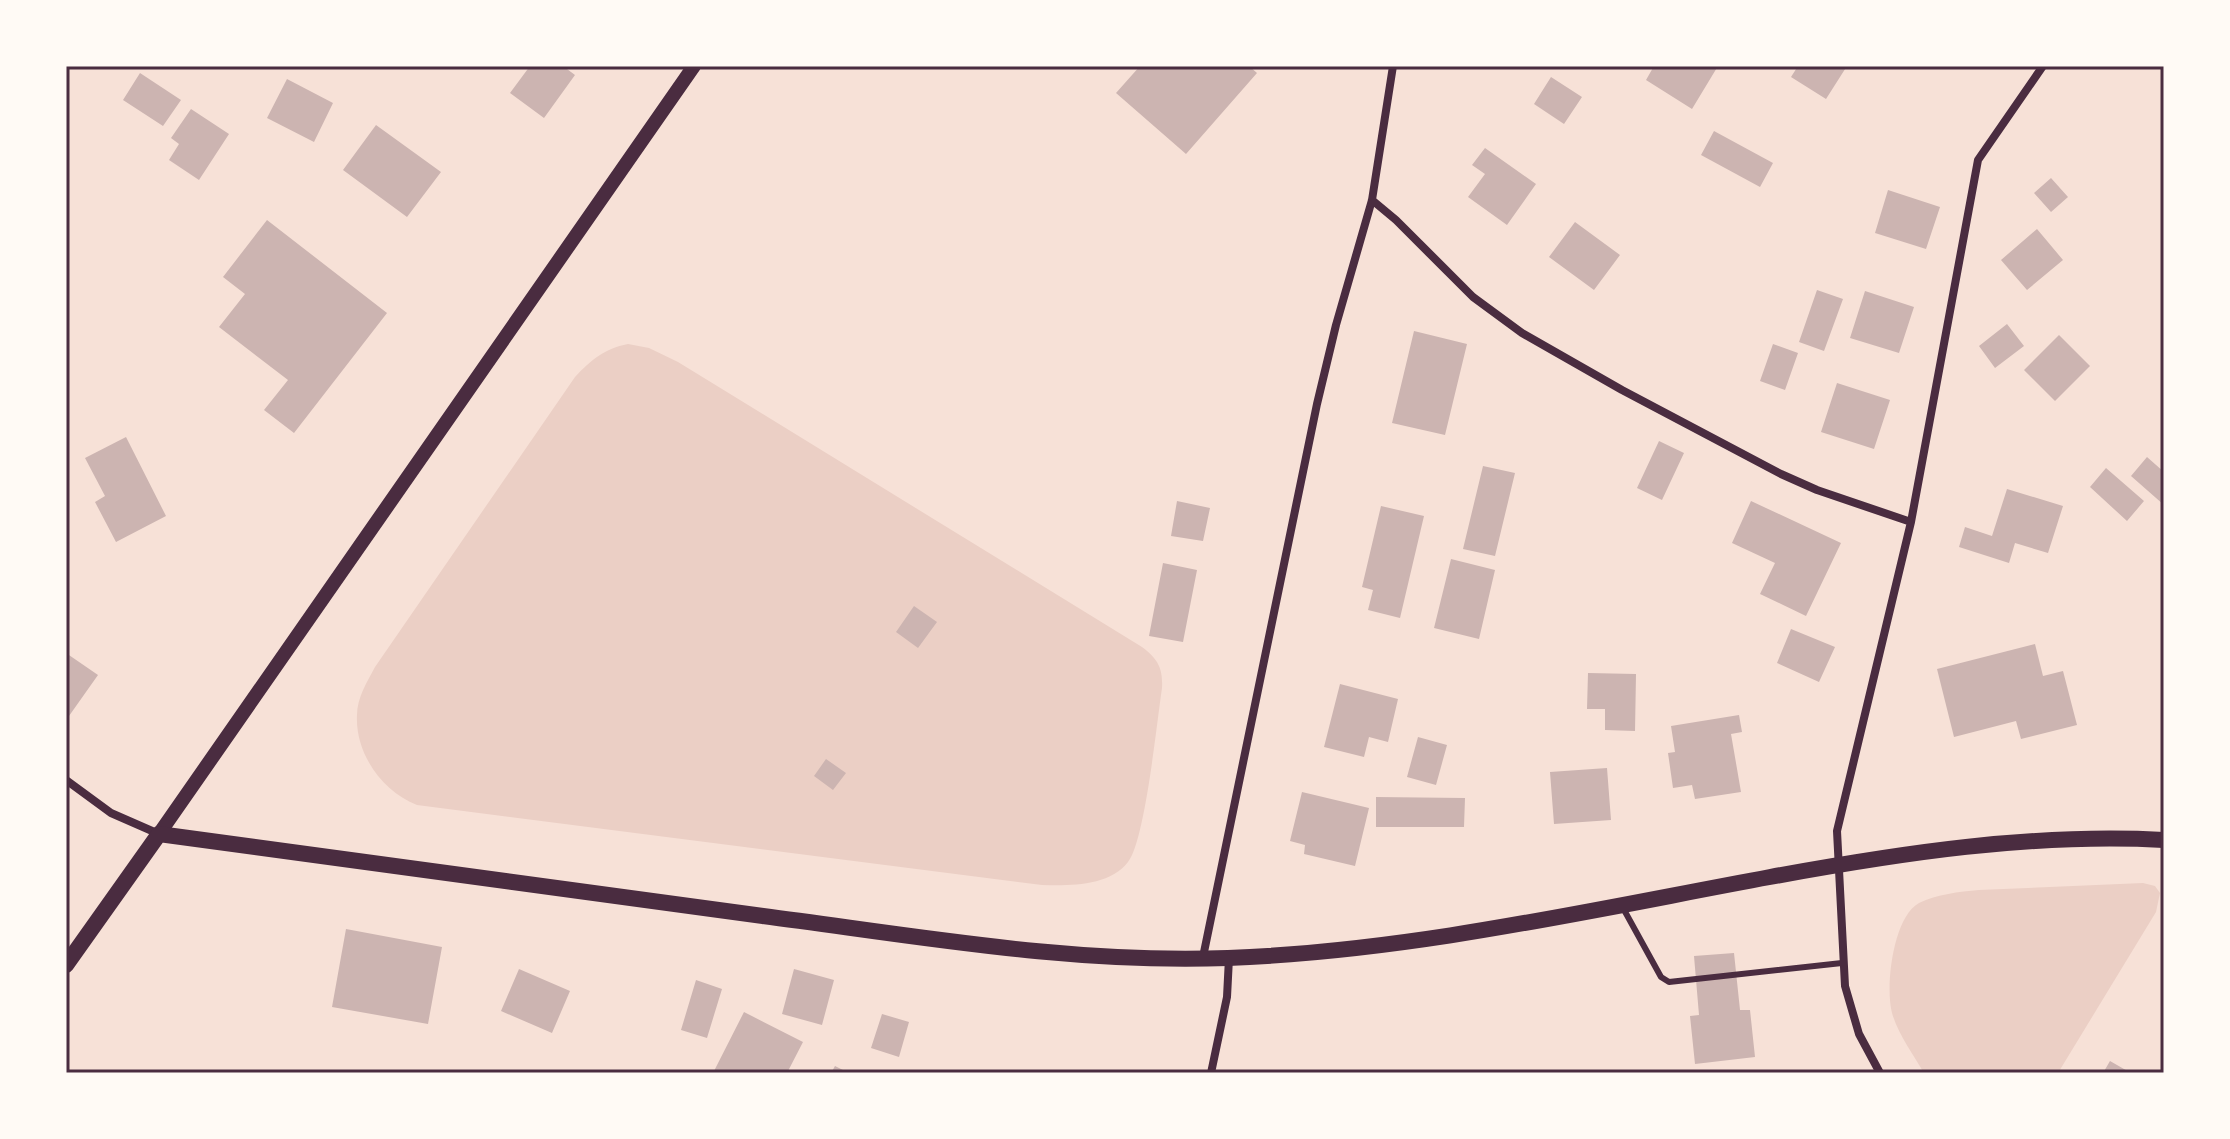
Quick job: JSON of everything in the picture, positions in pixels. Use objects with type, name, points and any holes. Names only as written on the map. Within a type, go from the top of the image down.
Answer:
[{"type":"main road","points":[[66,965],[159,834],[965,943],[1113,957],[1202,958],[1335,951],[1434,939],[1837,865],[1973,845],[2029,840],[2164,840]]},
{"type":"street","points":[[1202,958],[1317,404],[1372,200],[1393,66]]},
{"type":"street","points":[[1880,1073],[1855,1021],[1842,963],[1837,831],[1911,522],[1978,160],[2043,66]]},
{"type":"street","points":[[66,780],[111,813],[159,834],[688,68]]},
{"type":"street","points":[[1372,200],[1473,297],[1522,333],[1781,474],[1817,490],[1911,522]]},
{"type":"street","points":[[1211,1073],[1227,997],[1229,958]]},
{"type":"lane","points":[[1621,904],[1661,977],[1669,982],[1842,963]]},
{"type":"shaded area","points":[[628,344],[649,348],[678,362],[1152,656],[1162,675],[1162,688],[1150,780],[1134,850],[1120,870],[1088,883],[1042,885],[417,805],[393,791],[383,781],[366,757],[358,730],[359,702],[375,667],[575,377],[599,356]]},
{"type":"shaded area","points":[[2143,883],[2155,886],[2160,893],[2156,912],[2058,1073],[1924,1073],[1898,1029],[1890,1001],[1897,937],[1910,911],[1919,903],[1941,895],[1979,890]]},
{"type":"building","points":[[530,66],[563,66],[575,75],[544,118],[510,93]]},
{"type":"building","points":[[1140,66],[1249,66],[1257,73],[1186,154],[1116,93]]},
{"type":"building","points":[[1654,66],[1718,66],[1692,109],[1646,80]]},
{"type":"building","points":[[1798,66],[1847,66],[1826,99],[1791,77]]},
{"type":"building","points":[[140,73],[181,100],[163,126],[123,100]]},
{"type":"building","points":[[1551,77],[1582,97],[1564,124],[1534,104]]},
{"type":"building","points":[[287,79],[333,103],[314,142],[267,118]]},
{"type":"building","points":[[191,109],[229,134],[199,180],[169,160],[179,144],[171,138]]},
{"type":"building","points":[[376,125],[441,172],[407,217],[343,170]]},
{"type":"building","points":[[1714,131],[1773,163],[1760,187],[1701,155]]},
{"type":"building","points":[[1485,148],[1536,184],[1507,225],[1468,197],[1485,174],[1472,165]]},
{"type":"building","points":[[2051,178],[2068,197],[2051,212],[2034,193]]},
{"type":"building","points":[[1888,190],[1940,207],[1926,249],[1875,233]]},
{"type":"building","points":[[267,220],[387,313],[294,433],[264,410],[288,380],[219,327],[245,294],[223,277]]},
{"type":"building","points":[[1575,222],[1620,255],[1594,290],[1549,257]]},
{"type":"building","points":[[2037,229],[2063,260],[2027,290],[2001,260]]},
{"type":"building","points":[[1817,290],[1843,299],[1824,351],[1799,342]]},
{"type":"building","points":[[1865,291],[1914,307],[1899,353],[1850,338]]},
{"type":"building","points":[[2007,324],[2024,346],[1995,368],[1979,346]]},
{"type":"building","points":[[1414,331],[1467,344],[1445,435],[1392,423]]},
{"type":"building","points":[[2059,335],[2090,366],[2055,401],[2024,370]]},
{"type":"building","points":[[1773,344],[1798,353],[1785,390],[1760,381]]},
{"type":"building","points":[[1837,383],[1890,400],[1874,449],[1821,432]]},
{"type":"building","points":[[126,437],[166,516],[116,542],[95,502],[105,496],[85,458]]},
{"type":"building","points":[[1659,441],[1684,453],[1662,500],[1637,488]]},
{"type":"building","points":[[2147,457],[2164,472],[2164,505],[2131,476]]},
{"type":"building","points":[[1483,466],[1515,473],[1495,556],[1463,549]]},
{"type":"building","points":[[2106,468],[2144,501],[2127,521],[2090,487]]},
{"type":"building","points":[[2007,489],[2063,506],[2048,553],[2015,543],[2009,563],[1959,547],[1965,527],[1992,536]]},
{"type":"building","points":[[1177,501],[1210,508],[1203,541],[1171,536]]},
{"type":"building","points":[[1751,501],[1841,543],[1806,616],[1760,594],[1775,563],[1732,543]]},
{"type":"building","points":[[1381,506],[1424,516],[1400,618],[1368,610],[1373,590],[1362,587]]},
{"type":"building","points":[[1451,559],[1495,570],[1479,639],[1434,628]]},
{"type":"building","points":[[1163,563],[1197,570],[1183,642],[1149,636]]},
{"type":"building","points":[[914,606],[937,622],[918,648],[896,632]]},
{"type":"building","points":[[1791,629],[1835,647],[1819,682],[1777,663]]},
{"type":"building","points":[[2035,644],[2043,676],[2063,671],[2077,725],[2021,739],[2016,721],[1954,737],[1937,669]]},
{"type":"building","points":[[66,653],[98,675],[69,716],[66,713]]},
{"type":"building","points":[[1588,673],[1636,674],[1635,731],[1605,730],[1605,709],[1587,709]]},
{"type":"building","points":[[1340,684],[1398,699],[1388,742],[1369,737],[1364,757],[1324,747]]},
{"type":"building","points":[[1739,715],[1742,732],[1731,734],[1741,792],[1695,799],[1692,785],[1673,788],[1668,753],[1675,752],[1671,726]]},
{"type":"building","points":[[1418,737],[1447,745],[1436,785],[1407,777]]},
{"type":"building","points":[[826,759],[846,773],[833,790],[814,776]]},
{"type":"building","points":[[1607,768],[1611,820],[1554,824],[1550,772]]},
{"type":"building","points":[[1302,792],[1369,808],[1355,866],[1304,854],[1305,845],[1290,841]]},
{"type":"building","points":[[1376,797],[1465,798],[1464,827],[1376,827]]},
{"type":"building","points":[[346,929],[442,947],[428,1024],[332,1007]]},
{"type":"building","points":[[1734,953],[1740,1010],[1750,1010],[1755,1057],[1695,1064],[1690,1016],[1699,1015],[1694,956]]},
{"type":"building","points":[[519,969],[570,991],[552,1033],[501,1011]]},
{"type":"building","points":[[794,969],[834,980],[822,1025],[782,1014]]},
{"type":"building","points":[[696,980],[722,989],[707,1038],[681,1030]]},
{"type":"building","points":[[744,1012],[803,1042],[787,1073],[713,1073]]},
{"type":"building","points":[[882,1014],[909,1022],[899,1057],[871,1048]]},
{"type":"building","points":[[2110,1061],[2131,1073],[2103,1073]]},
{"type":"building","points":[[835,1066],[849,1073],[831,1073]]}]
